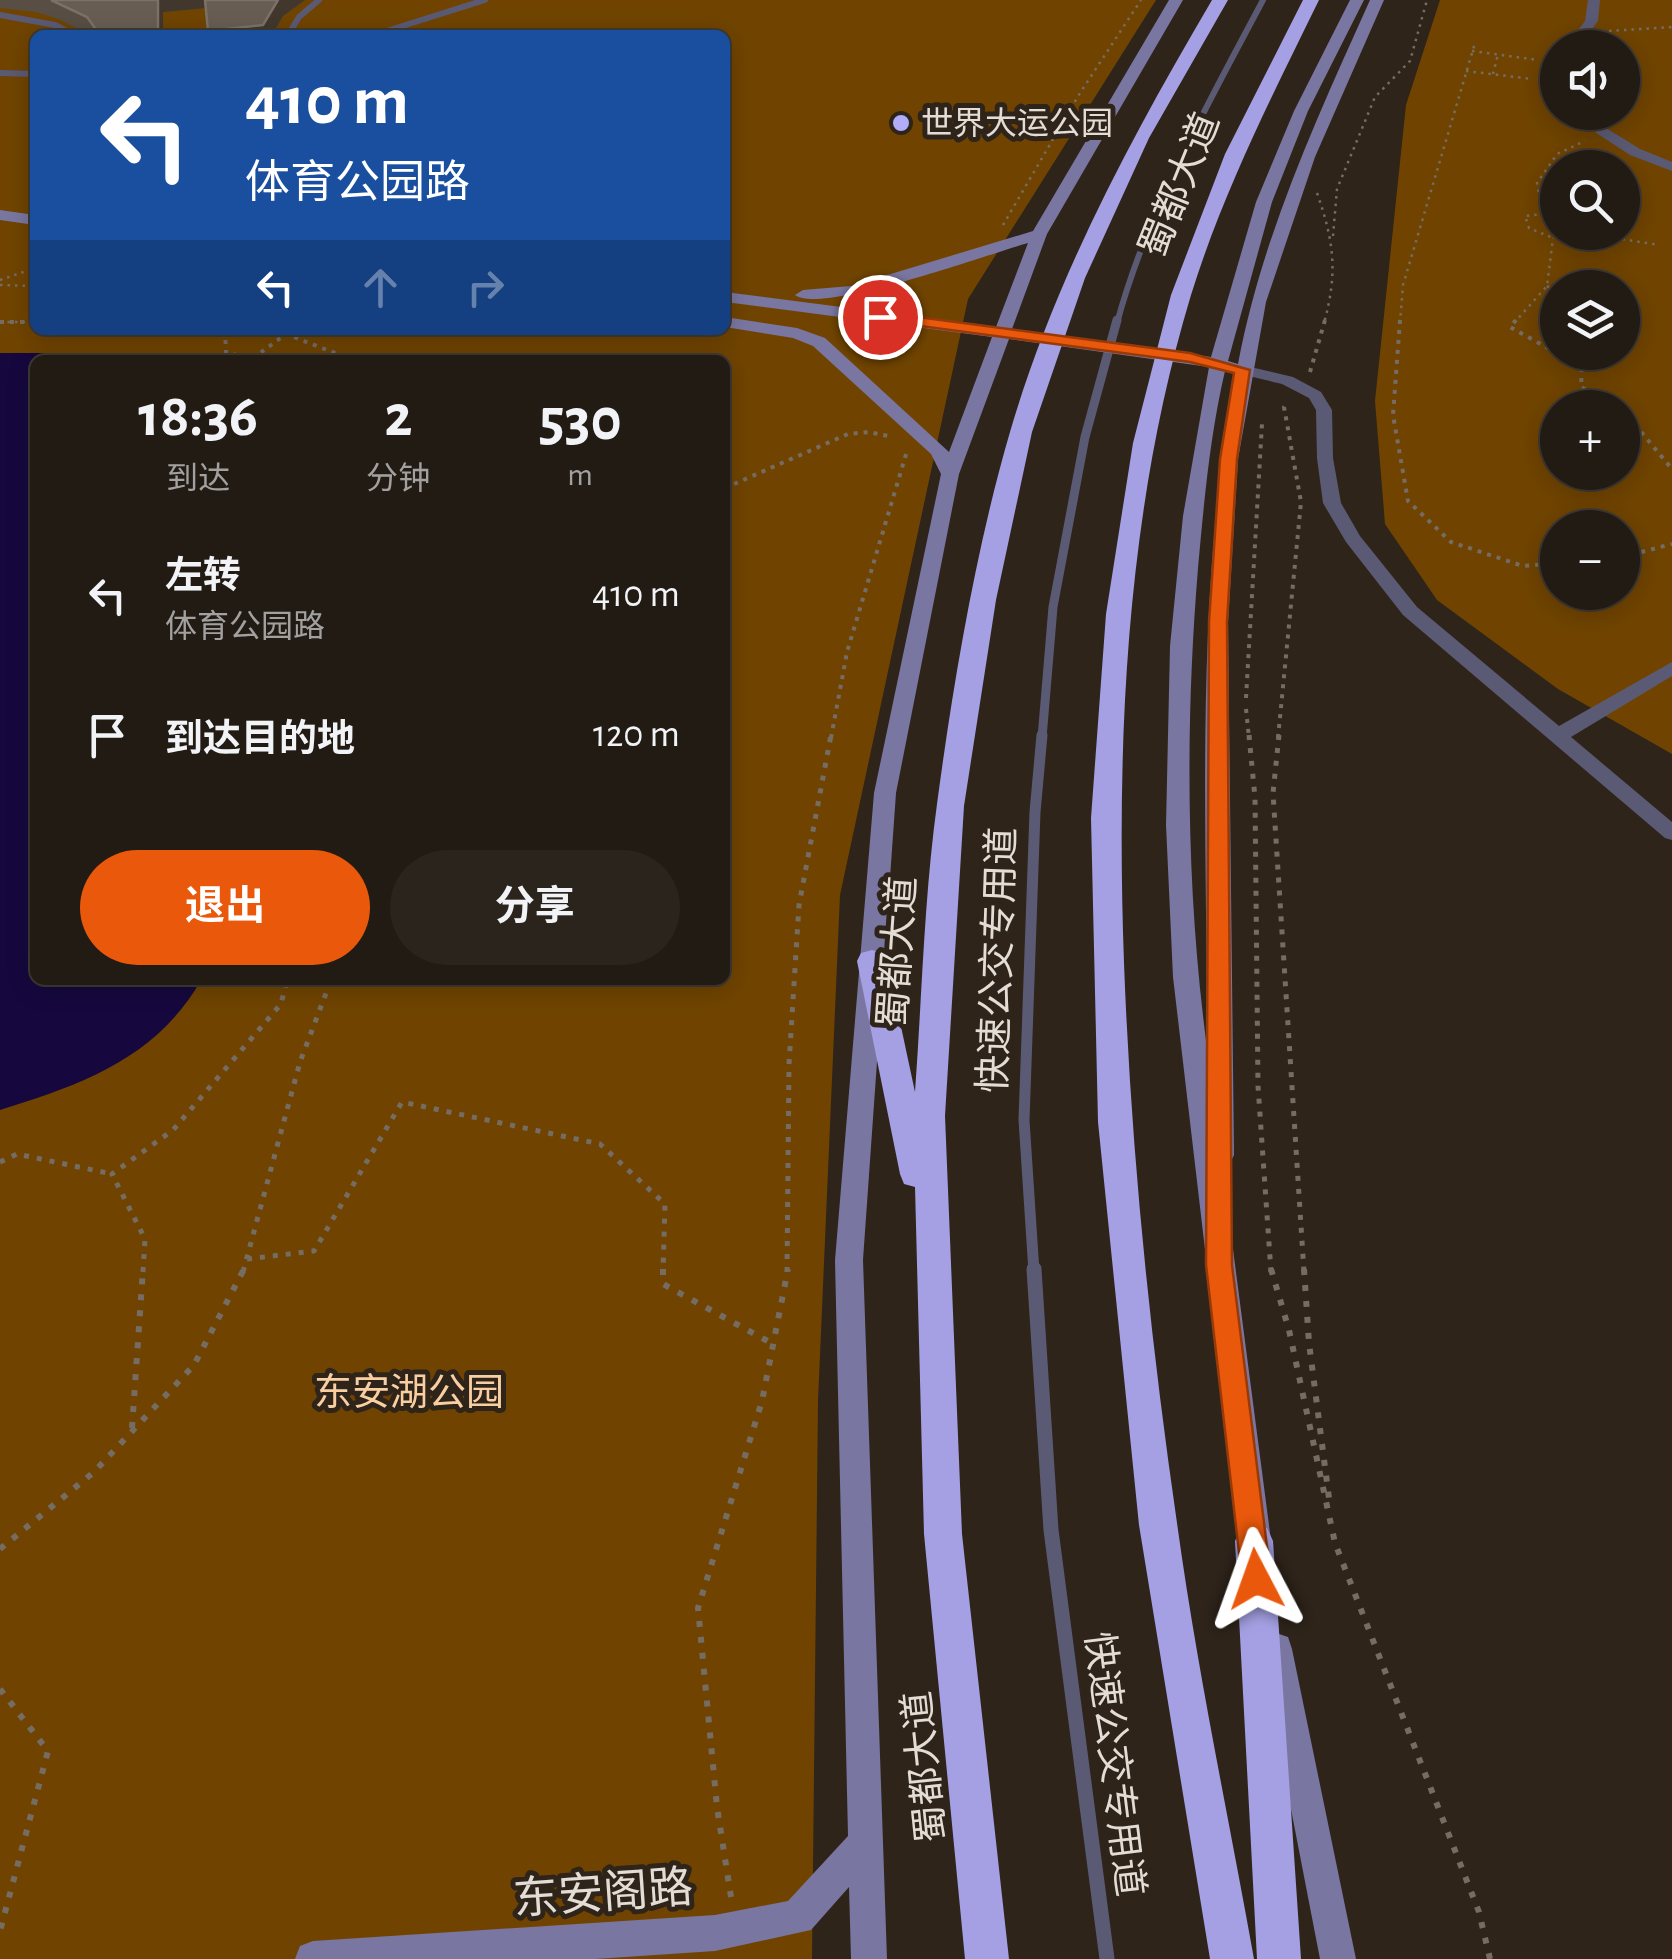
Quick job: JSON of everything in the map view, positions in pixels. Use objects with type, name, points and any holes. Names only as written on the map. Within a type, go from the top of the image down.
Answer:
[{"type":"highway","name":"蜀都大道","points":[[1232,1959],[1158,1526],[1114,1122],[1105,818],[1118,614],[1144,443],[1187,277],[1234,154],[1311,0]]},
{"type":"highway","name":"蜀都大道","points":[[986,1959],[944,1534],[929,1116],[950,806],[984,600],[1021,432],[1084,260],[1140,138],[1216,8]]},
{"type":"highway","points":[[872,961],[934,1261]]},
{"type":"highway","points":[[1254,1541],[1279,1959]]},
{"type":"main road","points":[[1338,1959],[1254,1541],[1185,977],[1178,826],[1181,646],[1192,516],[1210,397],[1264,202],[1301,111],[1356,0]]},
{"type":"main road","points":[[1219,1265],[1218,622],[1228,459],[1258,302],[1308,157],[1377,0]]},
{"type":"main road","points":[[869,1959],[849,1260],[886,793],[950,474],[1039,234],[1172,6]]},
{"type":"main road","points":[[0,199],[30,202]]},
{"type":"main road","points":[[0,215],[30,219]]},
{"type":"main road","points":[[730,285],[824,296],[1039,234]]},
{"type":"main road","points":[[730,298],[1190,358],[1242,370]]},
{"type":"main road","points":[[730,309],[1189,371],[1242,370]]},
{"type":"main road","points":[[730,323],[797,333],[819,342],[916,440],[938,451],[950,474]]},
{"type":"main road","name":"东安阁路","points":[[314,1959],[736,1929],[798,1917],[865,1843]]},
{"type":"street","points":[[1586,30],[1596,10],[1594,0]]},
{"type":"street","points":[[1597,130],[1635,152],[1672,167]]},
{"type":"street","points":[[1242,370],[1286,380],[1315,395],[1324,410],[1324,458],[1332,503],[1380,578],[1410,612],[1672,833]]},
{"type":"street","points":[[1557,736],[1672,668]]},
{"type":"lane","points":[[291,30],[299,17],[319,0]]},
{"type":"lane","points":[[390,30],[485,0]]},
{"type":"lane","name":"快速公交专用道","points":[[1108,1959],[1051,1530],[1024,1120],[1035,812],[1053,607],[1085,437],[1127,286],[1187,144],[1263,0]]},
{"type":"lane","points":[[0,15],[56,24],[66,30]]},
{"type":"lane","points":[[0,72],[30,74]]},
{"type":"path","points":[[992,250],[1005,219],[1140,0]]},
{"type":"path","points":[[1335,1543],[1309,1343],[1273,793],[1301,502],[1284,407],[1305,390],[1330,301],[1336,189],[1374,97],[1410,61],[1426,0]]},
{"type":"path","points":[[1640,31],[1672,27]]},
{"type":"path","points":[[1474,43],[1403,285],[1393,415],[1408,501],[1451,542],[1522,566],[1540,564]]},
{"type":"path","points":[[1472,51],[1540,59]]},
{"type":"path","points":[[1493,74],[1498,54]]},
{"type":"path","points":[[1466,71],[1540,81]]},
{"type":"path","points":[[1566,150],[1602,133]]},
{"type":"path","points":[[1317,193],[1333,239]]},
{"type":"path","points":[[1540,214],[1525,216],[1530,228],[1540,232]]},
{"type":"path","points":[[1640,242],[1659,245]]},
{"type":"path","points":[[0,283],[30,270]]},
{"type":"path","points":[[0,283],[30,286]]},
{"type":"path","points":[[1540,294],[1510,327],[1540,344]]},
{"type":"path","points":[[1,320],[30,322]]},
{"type":"path","points":[[226,335],[226,352],[237,355]]},
{"type":"path","points":[[258,355],[285,335]]},
{"type":"path","points":[[289,335],[340,355]]},
{"type":"path","points":[[1263,410],[1246,706],[1255,798],[1258,1086],[1272,1274],[1335,1543],[1479,1912],[1490,1959]]},
{"type":"path","points":[[730,487],[748,483],[817,442],[877,431],[916,440],[846,652],[798,905],[789,1064],[788,1264],[762,1401],[698,1608],[717,1807],[736,1929]]},
{"type":"path","points":[[1640,431],[1672,470]]},
{"type":"path","points":[[1640,552],[1672,544]]},
{"type":"path","points":[[0,1162],[17,1154],[112,1174],[173,1130],[281,1004],[286,985]]},
{"type":"path","points":[[0,1549],[94,1472],[194,1365],[247,1258],[300,1062],[329,985]]},
{"type":"path","points":[[247,1258],[314,1251],[402,1102],[600,1144],[664,1204],[663,1284],[773,1344]]},
{"type":"path","points":[[112,1174],[145,1238],[132,1431]]},
{"type":"path","points":[[0,1689],[48,1751],[0,1930]]},
{"type":"green space","name":"东安湖公园","points":[[0,0],[1156,0],[968,299],[840,895],[818,1401],[812,1959],[0,1959]]},
{"type":"green space","points":[[1440,0],[1672,0],[1672,754],[1558,689],[1437,600],[1385,524],[1375,401],[1406,105]]},
{"type":"shaded area","points":[[0,353],[160,353],[166,355],[30,355],[30,985],[198,985],[162,1030],[114,1065],[59,1090],[0,1110]]},
{"type":"building","points":[[51,0],[158,0],[158,30],[96,30],[87,17]]},
{"type":"building","points":[[205,0],[278,0],[263,25],[208,30]]},
{"type":"place","name":"世界大运公园","points":[[901,123]]},
{"type":"route","points":[[880,317],[1190,358],[1242,370],[1228,459],[1218,622],[1219,1265],[1256,1579]]}]
